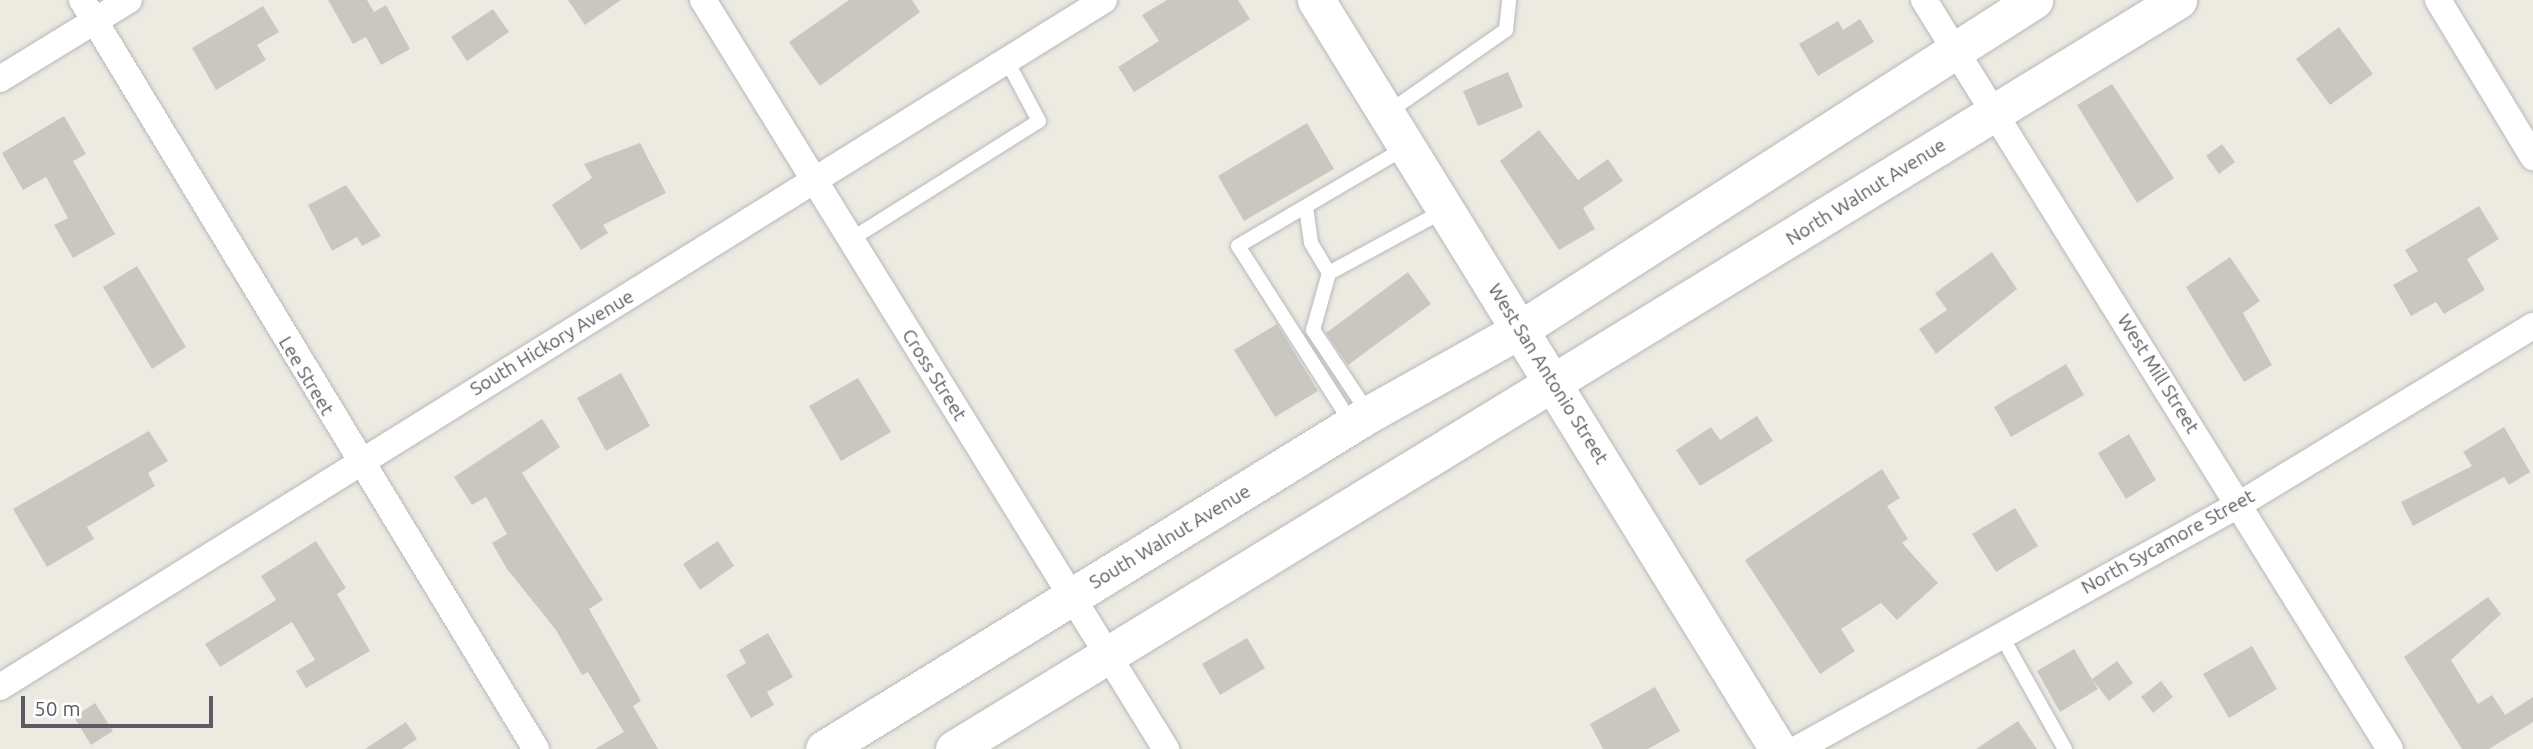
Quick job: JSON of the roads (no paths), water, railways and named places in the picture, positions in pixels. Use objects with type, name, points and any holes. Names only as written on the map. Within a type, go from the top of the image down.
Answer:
[{"type":"main road","name":"West San Antonio Street","points":[[1316,0],[1778,749]]},
{"type":"main road","points":[[1519,330],[2034,0]]},
{"type":"main road","name":"North Walnut Avenue","points":[[1554,383],[2178,0]]},
{"type":"main road","name":"South Walnut Avenue","points":[[824,749],[1361,419],[1519,330]]},
{"type":"main road","points":[[954,749],[1500,409],[1554,383]]},
{"type":"street","points":[[0,79],[88,10],[129,0]]},
{"type":"street","name":"Cross Street","points":[[703,0],[1072,597],[1105,655],[1166,749]]},
{"type":"street","name":"South Hickory Avenue","points":[[0,687],[357,462],[816,181],[1104,0]]},
{"type":"street","name":"West Mill Street","points":[[1924,0],[2390,749]]},
{"type":"street","points":[[2438,0],[2533,157]]},
{"type":"street","name":"Lee Street","points":[[88,10],[357,462],[536,749]]},
{"type":"street","name":"North Sycamore Street","points":[[1797,749],[2240,504],[2533,326]]},
{"type":"lane","points":[[1386,114],[1506,30],[1509,0]]},
{"type":"lane","points":[[850,240],[1039,121],[1007,61]]},
{"type":"lane","points":[[1361,419],[1238,246],[1407,147]]},
{"type":"lane","points":[[1306,207],[1311,243],[1329,273]]},
{"type":"lane","points":[[1361,419],[1313,330],[1329,273],[1446,210]]},
{"type":"lane","points":[[2001,635],[2065,749]]}]
